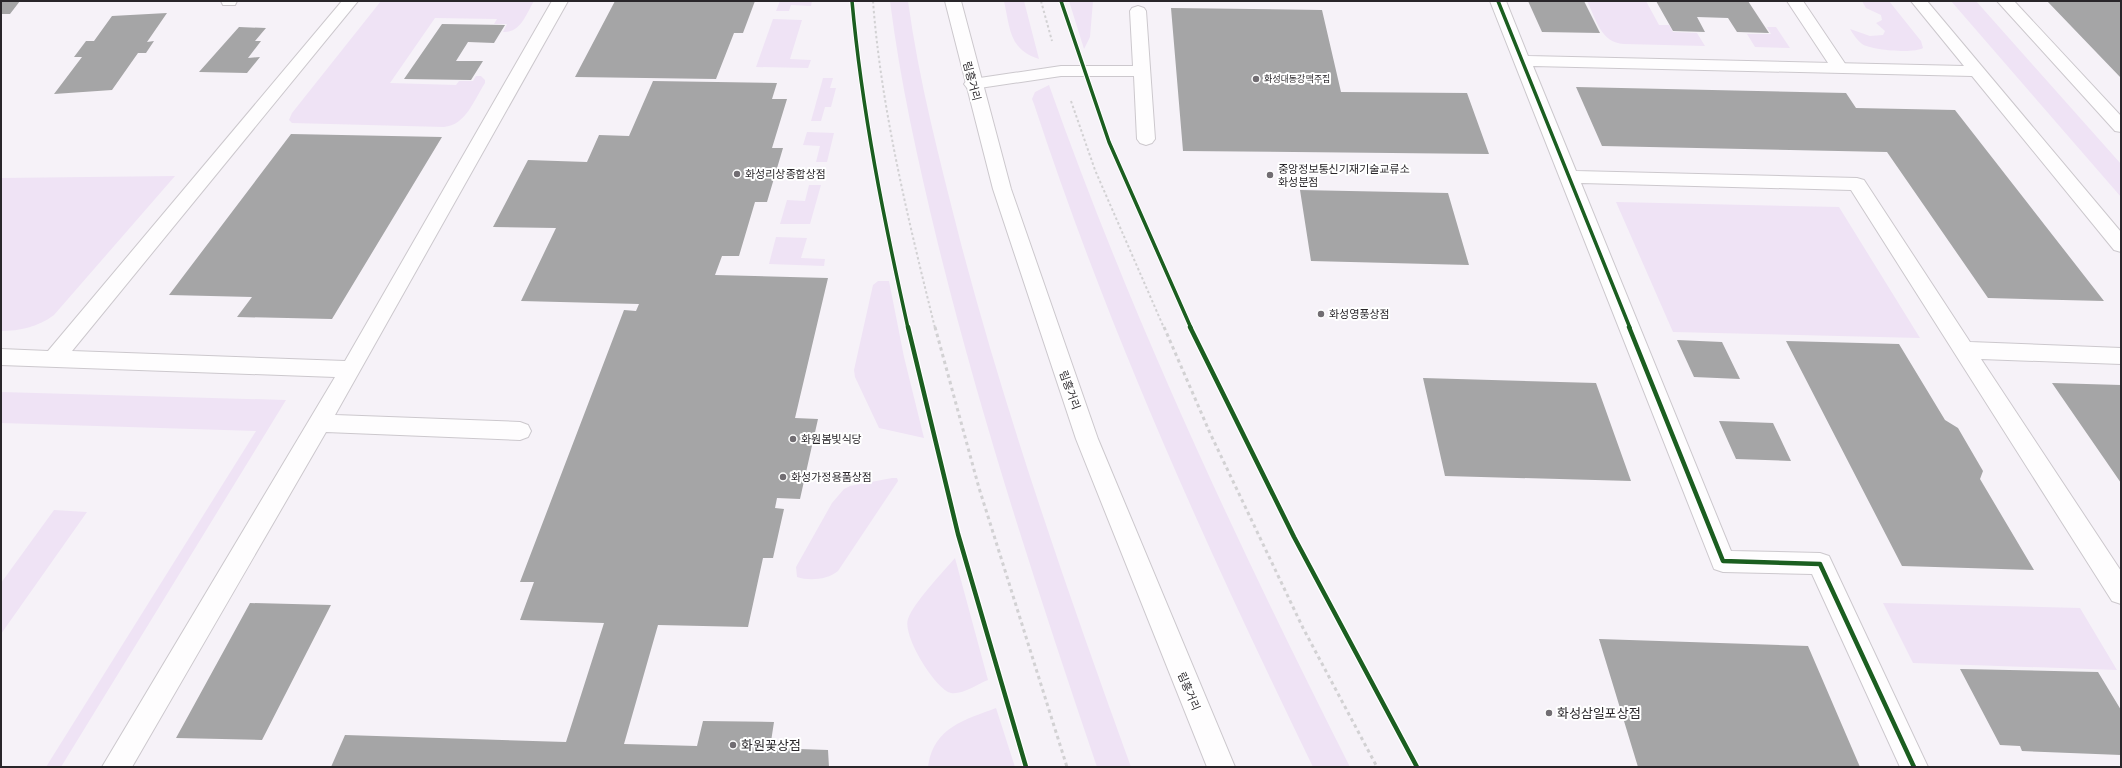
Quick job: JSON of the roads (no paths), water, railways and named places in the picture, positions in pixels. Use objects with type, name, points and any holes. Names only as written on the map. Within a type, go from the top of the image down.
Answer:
[{"type":"street","points":[[54,358],[350,1]]},
{"type":"street","points":[[116,767],[320,423],[560,1]]},
{"type":"street","name":"림흥거리","points":[[953,1],[973,84],[1006,204],[1087,439],[1169,643],[1222,767]]},
{"type":"street","points":[[1498,1],[1723,561],[1820,564],[1914,767]]},
{"type":"street","points":[[1795,1],[1840,68]]},
{"type":"street","points":[[1919,1],[2121,245]]},
{"type":"street","points":[[2005,1],[2121,127]]},
{"type":"street","points":[[1138,11],[1146,139]]},
{"type":"street","points":[[1522,61],[1977,71]]},
{"type":"street","points":[[973,84],[1061,71],[1141,71]]},
{"type":"street","points":[[1569,177],[1857,184],[1964,350],[2114,571],[2121,593]]},
{"type":"street","points":[[1964,350],[2121,356]]},
{"type":"street","points":[[1,357],[351,369]]},
{"type":"street","points":[[320,423],[520,431]]},
{"type":"place","name":"화성대동강맥주집","points":[[1256,79]]},
{"type":"place","name":"화성리상종합상점","points":[[737,174]]},
{"type":"place","name":"중앙정보통신기재기술교류소 화성분점","points":[[1270,175]]},
{"type":"place","name":"화성영풍상점","points":[[1321,314]]},
{"type":"place","name":"화원봄빛식당","points":[[793,439]]},
{"type":"place","name":"화성가정용품상점","points":[[783,477]]},
{"type":"place","name":"화성삼일포상점","points":[[1549,713]]},
{"type":"place","name":"화원꽃상점","points":[[733,745]]}]
